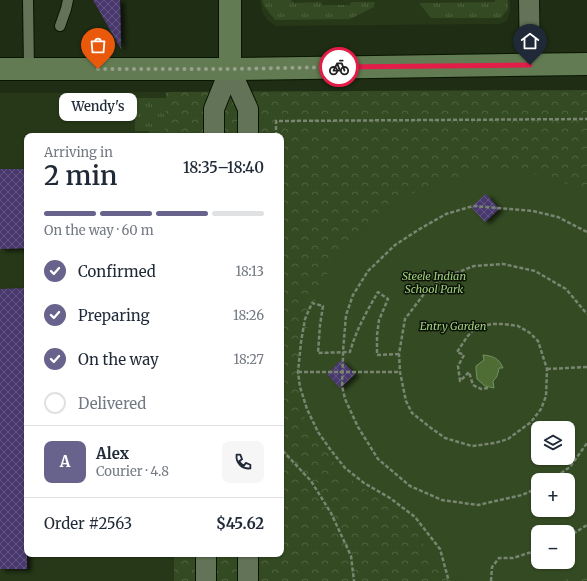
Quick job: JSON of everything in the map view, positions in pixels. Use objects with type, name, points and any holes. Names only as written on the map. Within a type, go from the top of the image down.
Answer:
[{"type":"main road","points":[[230,0],[230,69]]},
{"type":"main road","points":[[0,69],[230,69],[587,64]]},
{"type":"street","points":[[529,0],[530,65]]},
{"type":"street","points":[[214,133],[214,109],[230,69]]},
{"type":"street","points":[[230,69],[248,109],[248,133]]},
{"type":"street","points":[[206,557],[206,581]]},
{"type":"street","points":[[248,557],[248,581]]},
{"type":"lane","points":[[28,0],[29,69]]},
{"type":"lane","points":[[60,26],[68,0]]},
{"type":"path","points":[[276,133],[276,121],[587,119]]},
{"type":"path","points":[[531,491],[522,495],[478,505],[442,500],[410,486],[378,459],[358,427],[342,386],[346,315],[353,294],[368,271],[395,245],[446,214],[473,206],[533,211],[558,217],[587,232]]},
{"type":"path","points":[[488,388],[481,389],[474,385],[469,372],[460,381],[458,366],[464,356],[457,352],[467,337],[474,329],[492,324],[518,326],[530,333],[538,341],[547,369],[546,396],[541,409],[532,422],[508,439],[495,444],[472,446],[445,438],[412,413],[406,401],[400,372],[399,354],[405,319],[424,294],[443,278],[474,266],[502,264],[535,271],[566,288],[587,314]]},
{"type":"path","points":[[399,354],[377,355],[379,320],[388,298],[378,292],[358,328],[350,352],[343,351],[318,353],[323,306],[312,303],[305,319],[301,342],[298,372],[300,387],[307,409],[318,432],[330,449],[345,468],[364,483],[390,498],[415,517],[440,549],[449,581]]},
{"type":"path","points":[[547,369],[587,367]]},
{"type":"path","points":[[298,372],[400,372]]},
{"type":"path","points":[[561,473],[570,467],[587,443]]},
{"type":"path","points":[[284,452],[311,481],[332,514],[351,556],[354,581]]},
{"type":"path","points":[[575,533],[587,525]]},
{"type":"path","points":[[491,581],[492,567],[499,558],[513,558],[531,552]]},
{"type":"shaded area","points":[[260,0],[510,0],[510,11],[507,21],[500,24],[276,26],[267,20],[262,11]]},
{"type":"shaded area","points":[[166,92],[165,133],[24,133],[24,557],[174,557],[174,581],[0,581],[0,93]]},
{"type":"shaded area","points":[[483,355],[495,358],[500,362],[503,368],[499,368],[497,376],[493,381],[494,388],[485,386],[477,379],[476,366],[484,360]]},
{"type":"green space","points":[[262,0],[291,0],[294,3],[321,2],[322,5],[350,5],[351,2],[375,2],[374,7],[350,19],[275,20],[264,6]]},
{"type":"green space","points":[[495,0],[508,0],[508,9],[501,18],[431,18],[419,3],[495,2]]},
{"type":"green space","name":"Steele Indian School Park","points":[[587,90],[587,581],[174,581],[174,557],[284,557],[284,133],[165,133],[166,92]]},
{"type":"green space","points":[[135,98],[171,98],[185,133],[149,133],[149,131],[135,131]]},
{"type":"green space","name":"Entry Garden","points":[[509,172],[544,175],[587,192],[587,568],[563,581],[460,581],[439,573],[417,532],[389,505],[340,472],[302,413],[301,350],[319,289],[334,262],[355,236],[378,215],[405,197],[437,182],[473,174]]},
{"type":"building","points":[[93,0],[120,0],[121,49]]},
{"type":"building","points":[[0,169],[24,169],[24,248],[0,249]]},
{"type":"building","points":[[486,194],[499,209],[485,222],[471,207]]},
{"type":"building","points":[[24,288],[24,557],[27,557],[27,569],[0,569],[0,289]]},
{"type":"building","points":[[341,360],[355,374],[340,388],[327,374]]},
{"type":"way so far","points":[[98,69],[339,67]]},
{"type":"place","name":"Wendy's","points":[[98,69]]},
{"type":"route","points":[[339,67],[530,65]]}]
